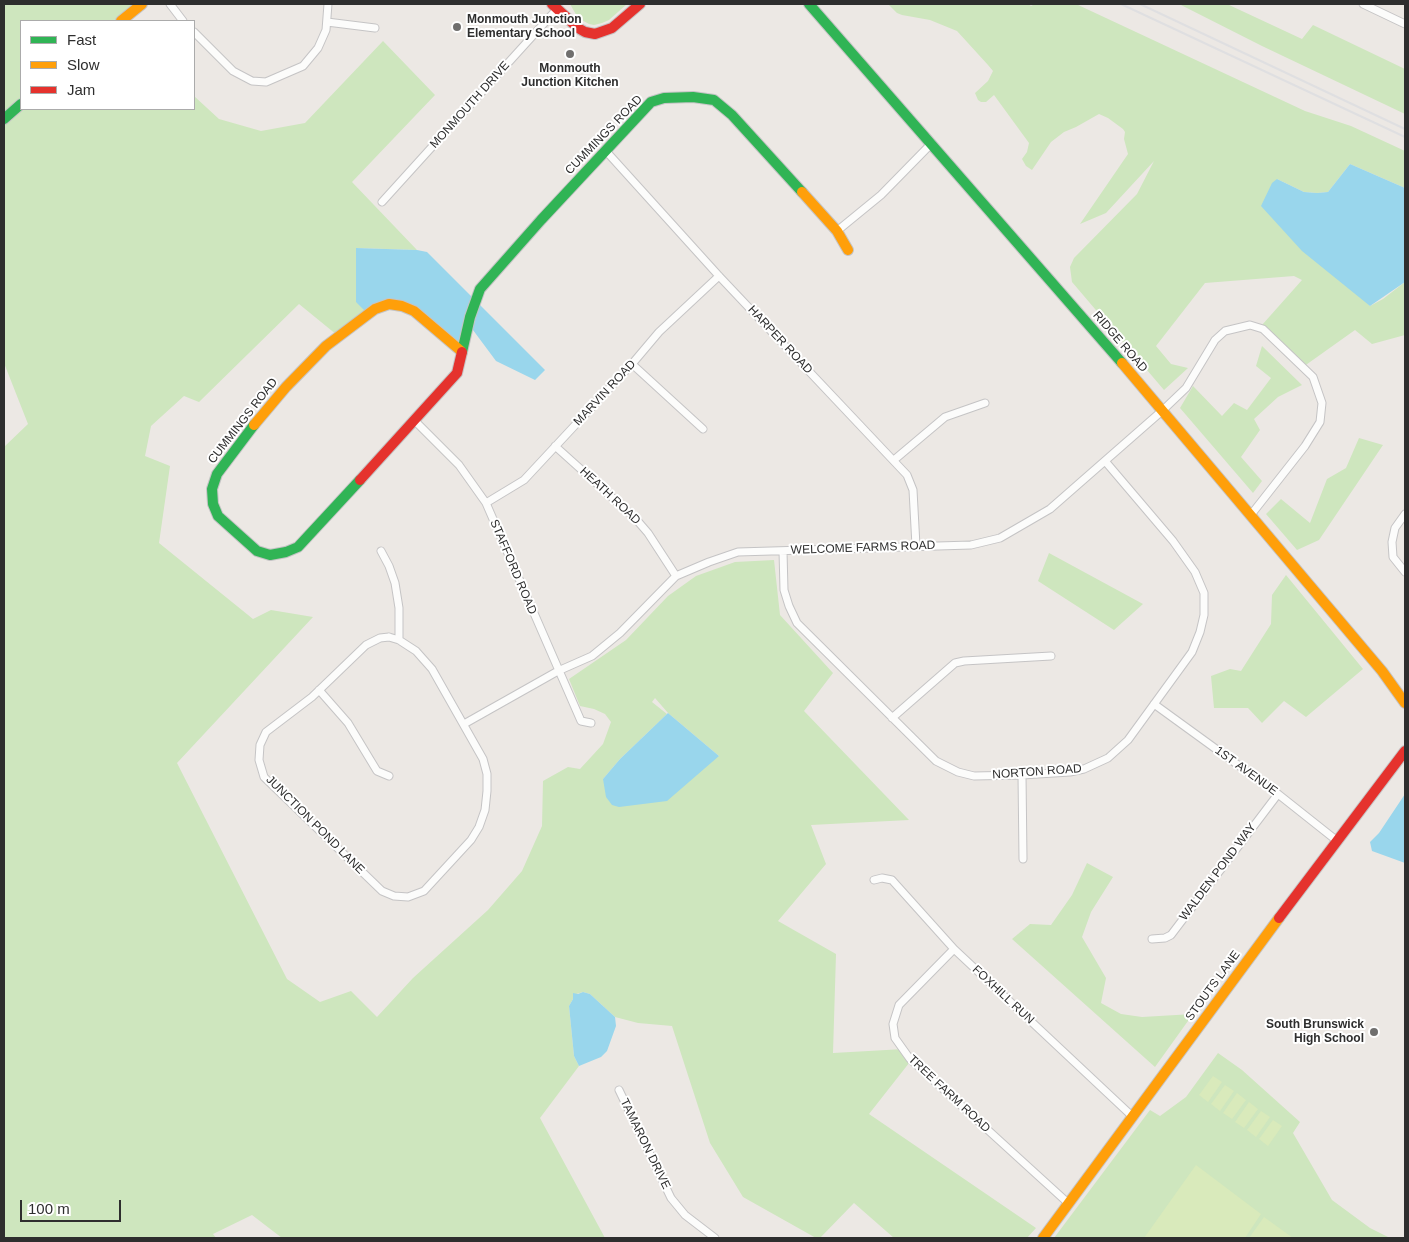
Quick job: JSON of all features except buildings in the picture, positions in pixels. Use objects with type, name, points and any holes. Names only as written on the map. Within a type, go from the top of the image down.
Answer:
[{"type":"street","points":[[122,20],[142,4]]},
{"type":"street","points":[[170,4],[182,20]]},
{"type":"street","points":[[195,33],[233,71],[252,81],[266,82],[303,66],[318,48],[326,30],[328,4]]},
{"type":"street","points":[[554,6],[582,31],[597,34],[612,28],[640,4]]},
{"type":"street","name":"RIDGE ROAD","points":[[809,4],[1163,410],[1382,671],[1405,703]]},
{"type":"street","points":[[1363,4],[1405,24]]},
{"type":"street","name":"MONMOUTH DRIVE","points":[[382,202],[554,6]]},
{"type":"street","points":[[327,22],[375,28]]},
{"type":"street","name":"CUMMINGS ROAD","points":[[461,351],[414,311],[402,306],[389,304],[375,309],[326,346],[286,387],[246,434],[217,474],[212,489],[213,504],[218,516],[257,552],[270,555],[286,552],[298,547],[415,421],[456,373],[475,301],[480,289],[605,150],[651,102],[664,98],[693,97],[714,100],[732,116],[836,231],[848,250]]},
{"type":"street","points":[[4,119],[20,105]]},
{"type":"street","points":[[836,231],[881,195],[932,143]]},
{"type":"street","name":"HARPER ROAD","points":[[605,150],[720,276],[907,475],[913,490],[916,546]]},
{"type":"street","name":"MARVIN ROAD","points":[[486,503],[524,480],[632,364],[659,332],[720,276]]},
{"type":"street","name":"WELCOME FARMS ROAD","points":[[558,671],[592,656],[620,634],[676,576],[738,552],[971,545],[1000,538],[1050,509],[1163,410],[1186,388],[1215,340],[1226,331],[1250,325],[1263,329],[1313,377],[1322,403],[1320,422],[1305,446],[1250,516]]},
{"type":"street","points":[[632,364],[703,429]]},
{"type":"street","points":[[894,460],[945,417],[985,403]]},
{"type":"street","name":"STAFFORD ROAD","points":[[415,421],[459,465],[486,503],[581,721],[591,723]]},
{"type":"street","name":"HEATH ROAD","points":[[555,446],[635,518],[676,576]]},
{"type":"street","name":"NORTON ROAD","points":[[783,551],[784,590],[797,623],[929,756],[950,769],[974,776],[1076,771],[1101,762],[1122,747],[1192,652],[1200,632],[1204,614],[1204,593],[1195,572],[1173,542],[1105,462]]},
{"type":"street","points":[[1405,514],[1395,528],[1392,542],[1393,557],[1405,572]]},
{"type":"street","points":[[381,551],[395,582],[399,608],[398,640]]},
{"type":"street","name":"JUNCTION POND LANE","points":[[389,637],[398,640],[416,651],[432,669],[483,759],[487,774],[488,791],[485,810],[479,827],[470,840],[424,891],[408,897],[394,896],[382,891],[264,777],[259,760],[260,745],[266,732],[319,690],[366,645],[380,638],[389,637]]},
{"type":"street","points":[[892,718],[955,663],[964,660],[1051,656]]},
{"type":"street","points":[[464,724],[558,671]]},
{"type":"street","points":[[319,690],[348,723],[377,771],[389,776]]},
{"type":"street","name":"1ST AVENUE","points":[[1154,704],[1278,794],[1336,840]]},
{"type":"street","name":"STOUTS LANE","points":[[1043,1238],[1336,840],[1400,762],[1405,751]]},
{"type":"street","points":[[1022,775],[1023,859]]},
{"type":"street","name":"WALDEN POND WAY","points":[[1152,939],[1165,938],[1171,935],[1278,794]]},
{"type":"street","name":"FOXHILL RUN","points":[[874,880],[882,878],[892,880],[954,949],[1133,1117]]},
{"type":"street","name":"TREE FARM ROAD","points":[[954,949],[899,1005],[893,1024],[895,1038],[910,1059],[1068,1203]]},
{"type":"street","name":"TAMARON DRIVE","points":[[620,1090],[671,1198],[685,1215],[715,1238]]},
{"type":"green space","points":[[4,4],[141,4],[121,20],[20,20],[20,110],[195,110],[195,97],[219,119],[261,131],[305,123],[383,41],[435,95],[352,182],[417,250],[356,248],[366,312],[337,335],[299,304],[199,402],[184,396],[151,426],[145,456],[170,466],[159,543],[253,619],[271,610],[313,617],[177,763],[287,979],[320,1002],[351,991],[377,1017],[413,978],[488,910],[522,871],[542,826],[543,781],[568,767],[580,769],[603,744],[611,722],[605,714],[580,706],[569,679],[626,640],[668,596],[696,576],[735,562],[774,560],[780,615],[833,673],[804,711],[909,820],[811,825],[826,864],[778,921],[836,954],[833,1053],[904,1049],[913,1058],[869,1114],[1036,1228],[1027,1238],[894,1238],[854,1203],[820,1238],[816,1238],[743,1197],[710,1143],[672,1026],[638,1023],[615,1017],[590,994],[583,992],[573,995],[569,1006],[574,1056],[579,1066],[540,1118],[605,1238],[282,1238],[252,1215],[213,1234],[216,1238],[4,1238],[4,447],[28,424],[4,363]],"holes":[[[655,698],[668,713],[719,756],[603,779],[620,759],[667,714],[652,702]]]},
{"type":"green space","points":[[570,4],[627,4],[609,20],[594,25],[578,18]]},
{"type":"green space","points":[[888,4],[1028,4],[1031,6],[1035,4],[1076,4],[1305,111],[1351,126],[1405,151],[1405,188],[1350,164],[1328,192],[1304,192],[1277,179],[1370,306],[1383,299],[1405,282],[1405,335],[1372,344],[1355,330],[1303,367],[1262,325],[1302,280],[1294,276],[1205,283],[1156,346],[1171,364],[1188,368],[1164,390],[1072,282],[1070,267],[1074,258],[1137,194],[1154,161],[1106,213],[1080,224],[1128,154],[1123,129],[1099,114],[1064,132],[1051,142],[1032,170],[1026,166],[1022,159],[1027,152],[1029,143],[994,95],[986,102],[981,102],[975,93],[988,81],[993,71],[988,65],[957,31],[930,20],[902,15],[897,13]]},
{"type":"green space","points":[[1179,4],[1227,4],[1302,39],[1313,25],[1405,69],[1405,114],[1262,46]]},
{"type":"green space","points":[[1262,346],[1302,385],[1278,397],[1254,419],[1260,430],[1241,457],[1262,481],[1253,493],[1180,408],[1193,386],[1222,416],[1234,403],[1247,410],[1271,378],[1256,366]]},
{"type":"green space","points":[[1359,438],[1383,445],[1319,540],[1297,550],[1266,514],[1281,499],[1310,523],[1327,479],[1346,468]]},
{"type":"green space","points":[[1049,553],[1143,604],[1114,630],[1038,581]]},
{"type":"green space","points":[[1286,575],[1363,669],[1306,717],[1284,701],[1262,723],[1248,708],[1214,708],[1211,676],[1230,669],[1241,671],[1271,624],[1272,595]]},
{"type":"green space","points":[[1087,863],[1113,877],[1091,912],[1082,937],[1106,978],[1101,1003],[1121,1014],[1142,1017],[1193,1014],[1155,1067],[1012,939],[1030,924],[1051,925],[1072,895]]},
{"type":"green space","points":[[1218,1053],[1242,1070],[1300,1122],[1293,1133],[1332,1200],[1370,1228],[1390,1238],[1054,1238],[1150,1110],[1160,1116],[1186,1097]]},
{"type":"green space","points":[[1213,1076],[1222,1082],[1208,1102],[1199,1095]]},
{"type":"green space","points":[[1225,1085],[1234,1091],[1220,1111],[1211,1104]]},
{"type":"green space","points":[[1237,1093],[1246,1100],[1232,1119],[1223,1113]]},
{"type":"green space","points":[[1249,1102],[1258,1109],[1244,1128],[1235,1122]]},
{"type":"green space","points":[[1261,1111],[1270,1117],[1256,1137],[1247,1130]]},
{"type":"green space","points":[[1273,1120],[1282,1126],[1268,1146],[1259,1139]]},
{"type":"green space","points":[[1196,1165],[1261,1214],[1245,1238],[1144,1238]]},
{"type":"green space","points":[[1264,1217],[1293,1238],[1249,1238]]},
{"type":"water","points":[[1350,164],[1405,188],[1405,282],[1370,306],[1302,251],[1261,206],[1272,183],[1277,179],[1304,192],[1328,192]]},
{"type":"water","points":[[356,248],[427,252],[545,370],[535,380],[496,361],[470,326],[462,353],[402,303],[366,312],[356,302]]},
{"type":"water","points":[[668,713],[719,756],[667,801],[619,807],[612,805],[606,797],[603,779],[620,759]]},
{"type":"water","points":[[1405,794],[1405,863],[1372,851],[1370,842],[1379,833]]},
{"type":"water","points":[[583,992],[590,994],[615,1017],[616,1026],[607,1051],[601,1057],[579,1066],[574,1056],[569,1006],[573,999],[573,993]]},
{"type":"railway","points":[[1121,4],[1405,137]]},
{"type":"railway","points":[[1140,4],[1405,129]]},
{"type":"traffic: fast","points":[[809,4],[1122,363]]},
{"type":"traffic: fast","points":[[462,352],[470,317],[480,289],[541,220],[651,102],[664,98],[693,97],[714,100],[732,115],[802,192]]},
{"type":"traffic: fast","points":[[4,119],[20,105]]},
{"type":"traffic: fast","points":[[254,425],[217,474],[212,489],[213,504],[218,516],[257,551],[270,555],[286,552],[298,547],[360,480]]},
{"type":"traffic: slow","points":[[122,20],[142,4]]},
{"type":"traffic: slow","points":[[802,192],[837,231],[848,250]]},
{"type":"traffic: slow","points":[[254,425],[286,387],[326,346],[375,309],[389,304],[402,306],[414,311],[461,351]]},
{"type":"traffic: slow","points":[[1122,363],[1382,671],[1405,703]]},
{"type":"traffic: slow","points":[[1043,1238],[1279,918]]},
{"type":"traffic: jam","points":[[552,4],[578,28],[595,34],[612,28],[640,4]]},
{"type":"traffic: jam","points":[[360,480],[457,373],[462,352]]},
{"type":"traffic: jam","points":[[1279,918],[1405,751]]},
{"type":"place","name":"Monmouth Junction Elementary School","points":[[457,27]]},
{"type":"place","name":"Monmouth Junction Kitchen","points":[[570,54]]},
{"type":"place","name":"South Brunswick High School","points":[[1374,1032]]}]
